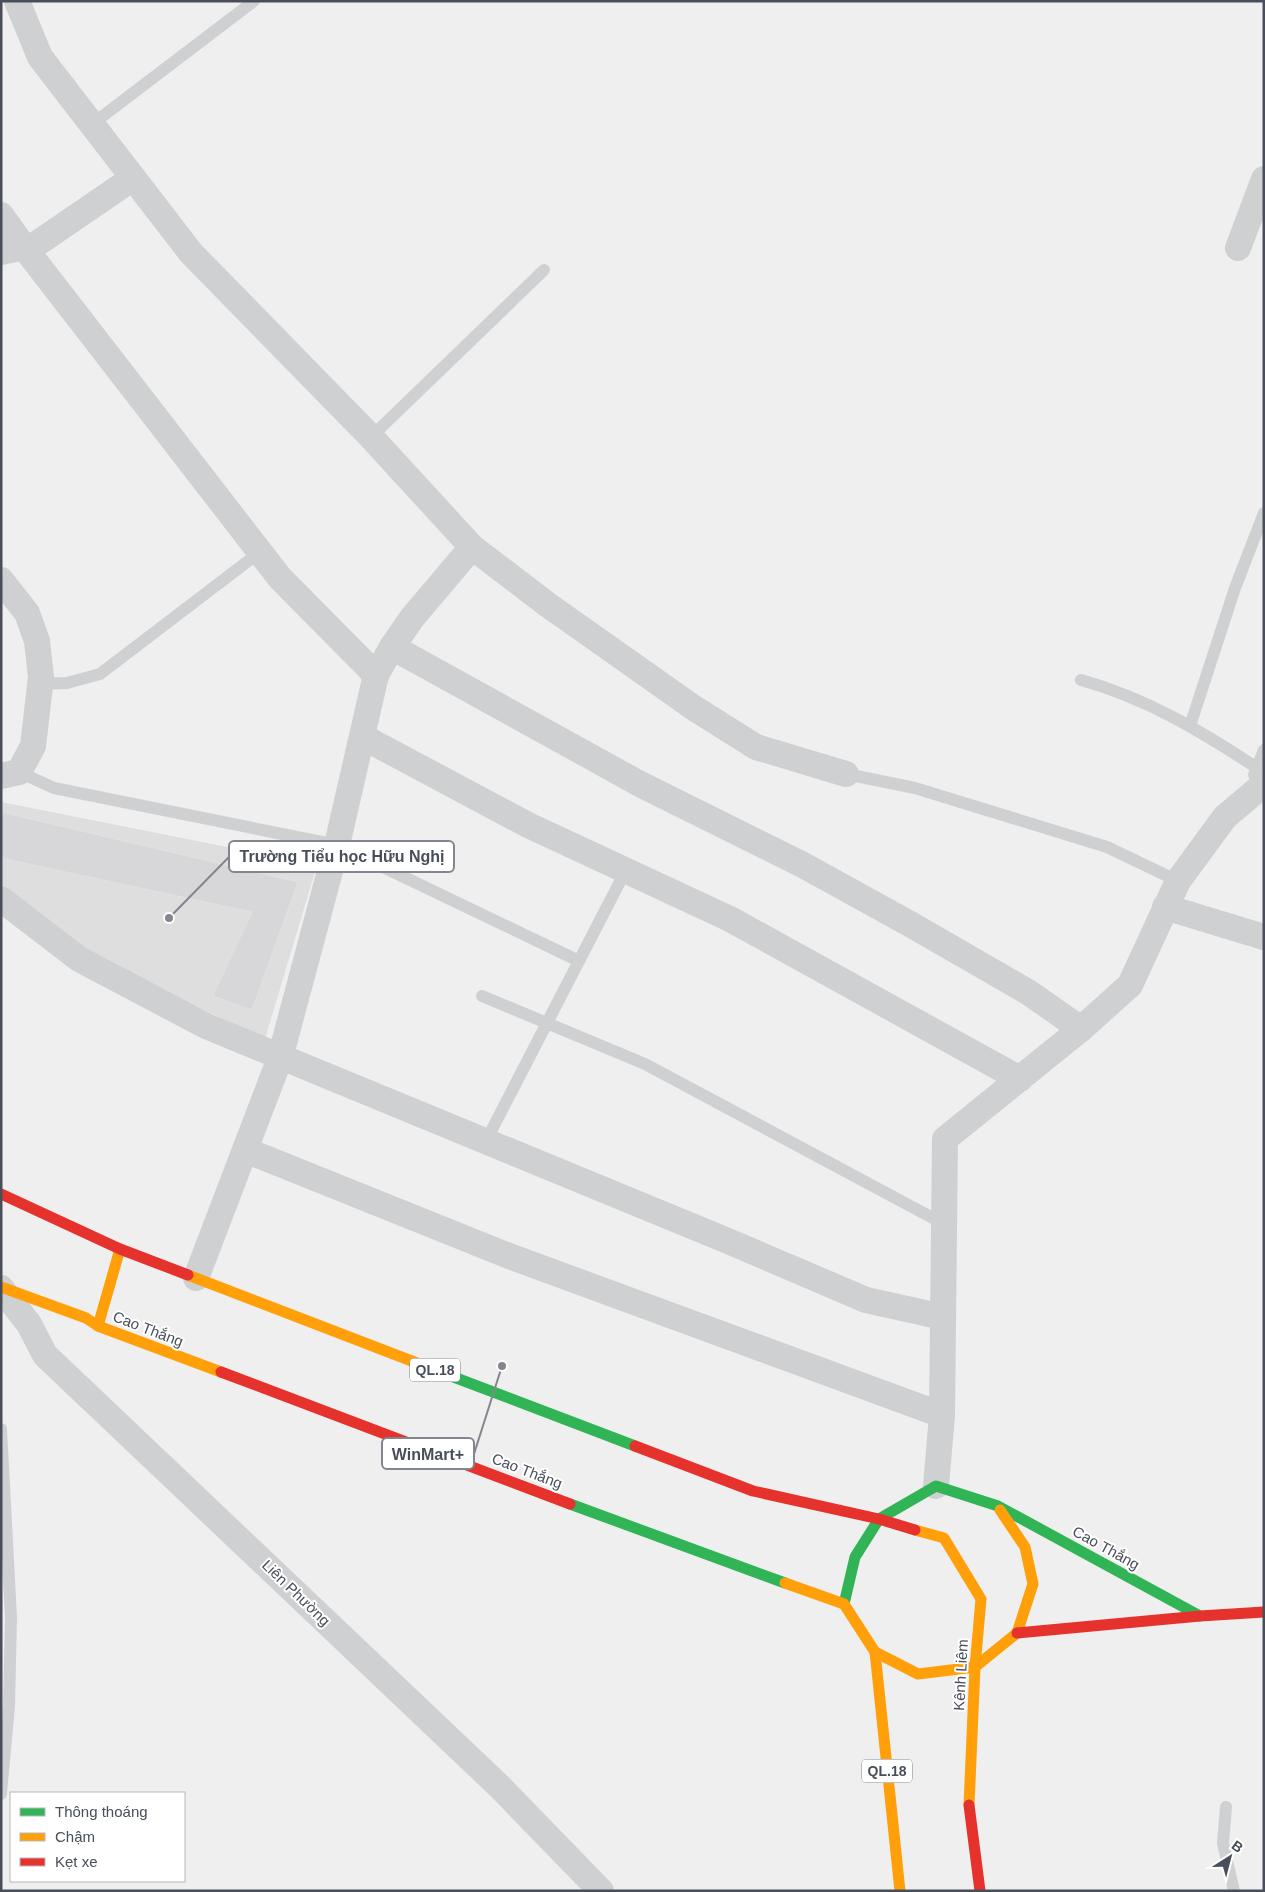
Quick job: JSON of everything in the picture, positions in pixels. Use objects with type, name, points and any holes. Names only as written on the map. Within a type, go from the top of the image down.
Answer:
[{"type":"main road","name":"QL.18","points":[[1,1194],[120,1250],[753,1491],[879,1518]]},
{"type":"main road","points":[[98,1326],[120,1250]]},
{"type":"main road","name":"Cao Thắng","points":[[1,1287],[86,1318],[98,1326],[755,1573],[844,1604]]},
{"type":"main road","points":[[844,1604],[855,1556],[879,1518],[936,1486]]},
{"type":"main road","name":"Cao Thắng","points":[[936,1486],[998,1506],[1200,1616]]},
{"type":"main road","points":[[875,1652],[918,1674],[975,1667],[1017,1633],[1033,1584],[1025,1547],[998,1506]]},
{"type":"main road","name":"Kênh Liêm","points":[[879,1518],[944,1538],[981,1599],[975,1667],[969,1810],[980,1891]]},
{"type":"main road","name":"QL.18","points":[[844,1604],[875,1652],[900,1891]]},
{"type":"main road","points":[[1017,1633],[1264,1612]]},
{"type":"street","points":[[17,1],[40,57],[191,253],[371,437],[472,547],[548,605],[694,708],[756,747],[846,774]]},
{"type":"street","points":[[13,250],[34,245],[133,178]]},
{"type":"street","points":[[1238,248],[1264,178]]},
{"type":"street","points":[[1,215],[13,250],[280,578],[376,674]]},
{"type":"street","points":[[196,1278],[280,1058],[337,845],[376,674],[412,618],[472,547]]},
{"type":"street","points":[[1,580],[27,612],[37,641],[41,677],[33,746],[10,774]]},
{"type":"street","points":[[392,647],[640,784],[803,865],[910,924],[1028,992],[1081,1029]]},
{"type":"street","points":[[363,737],[528,825],[730,918],[1020,1079]]},
{"type":"street","points":[[936,1486],[942,1415],[945,1139],[1081,1029],[1130,984],[1178,881],[1225,817],[1244,801],[1260,776]]},
{"type":"street","points":[[1,899],[79,959],[206,1026],[866,1300],[943,1317]]},
{"type":"street","points":[[1165,907],[1264,937]]},
{"type":"street","points":[[245,1150],[509,1256],[942,1415]]},
{"type":"street","name":"Liên Phường","points":[[1,1287],[29,1324],[45,1355],[499,1786],[601,1891]]},
{"type":"lane","points":[[91,125],[254,1]]},
{"type":"lane","points":[[371,437],[544,270]]},
{"type":"lane","points":[[1190,726],[1235,588],[1264,513]]},
{"type":"lane","points":[[40,684],[67,683],[100,674],[260,552]]},
{"type":"lane","points":[[1081,680],[1127,695],[1190,726],[1260,776],[1264,750]]},
{"type":"lane","points":[[10,774],[54,788],[337,845],[579,961]]},
{"type":"lane","points":[[846,774],[915,788],[1107,847],[1178,881]]},
{"type":"lane","points":[[486,1141],[626,870]]},
{"type":"lane","points":[[482,996],[645,1064],[944,1224]]},
{"type":"lane","points":[[1,1429],[11,1617],[1,1794]]},
{"type":"lane","points":[[1226,1807],[1223,1843],[1234,1891]]},
{"type":"shaded area","points":[[1,802],[317,865],[265,1039],[96,959],[1,890]]},
{"type":"building","points":[[1,812],[298,882],[252,1010],[213,996],[252,912],[1,858]]},
{"type":"traffic: fast","points":[[443,1373],[635,1446]]},
{"type":"traffic: fast","points":[[844,1604],[855,1557],[879,1519],[936,1486],[998,1506],[1200,1616]]},
{"type":"traffic: fast","points":[[570,1504],[785,1583]]},
{"type":"traffic: slow","points":[[98,1326],[120,1249]]},
{"type":"traffic: slow","points":[[188,1275],[443,1373]]},
{"type":"traffic: slow","points":[[1,1287],[86,1318],[98,1326],[221,1372]]},
{"type":"traffic: slow","points":[[875,1652],[918,1674],[975,1667],[1017,1633],[1033,1584],[1025,1547],[1000,1510]]},
{"type":"traffic: slow","points":[[915,1530],[944,1538],[981,1599],[975,1667],[969,1805]]},
{"type":"traffic: slow","points":[[785,1583],[844,1604],[875,1652],[900,1891]]},
{"type":"traffic: jam","points":[[1,1194],[120,1249],[188,1275]]},
{"type":"traffic: jam","points":[[221,1372],[570,1504]]},
{"type":"traffic: jam","points":[[635,1446],[753,1491],[879,1519],[915,1530]]},
{"type":"traffic: jam","points":[[1017,1633],[1264,1612]]},
{"type":"traffic: jam","points":[[969,1805],[980,1891]]},
{"type":"place","name":"Trường Tiểu học Hữu Nghị","points":[[169,918]]},
{"type":"place","name":"WinMart+","points":[[502,1366]]}]
